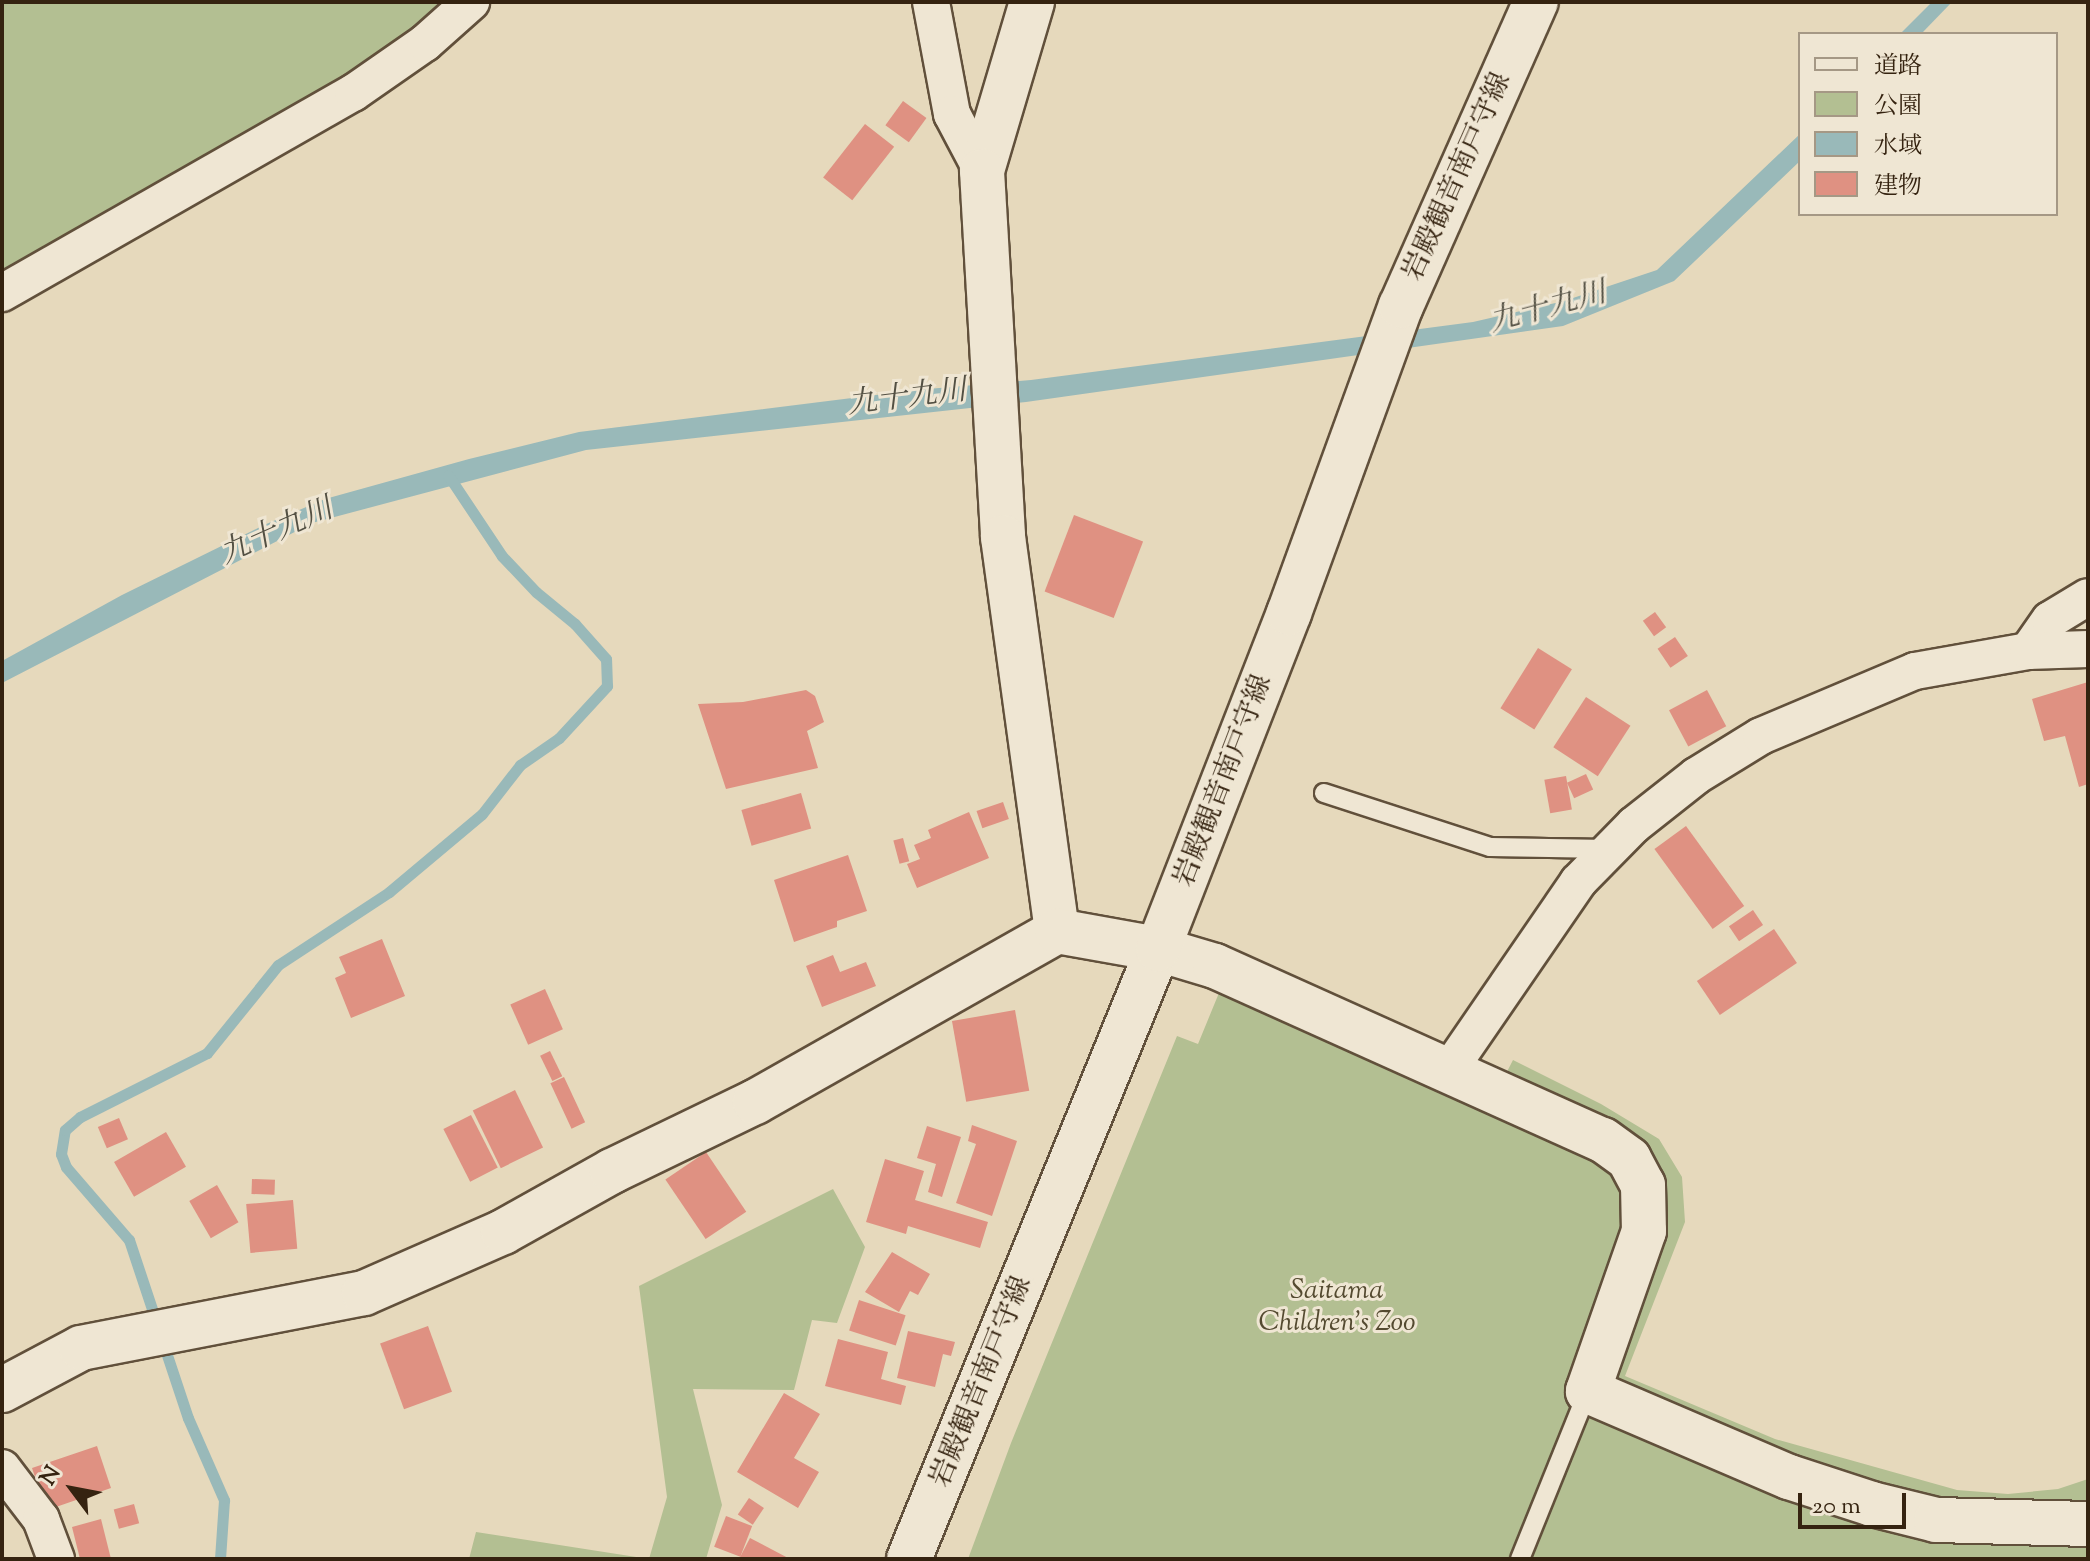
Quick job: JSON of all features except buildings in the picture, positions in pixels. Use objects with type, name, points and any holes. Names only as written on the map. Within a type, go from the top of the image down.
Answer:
[{"type":"street","points":[[2,293],[353,93],[425,43],[471,2]]},
{"type":"street","points":[[931,2],[952,114],[982,171]]},
{"type":"street","points":[[1032,2],[982,171],[990,357],[1003,537],[1036,755],[1057,931]]},
{"type":"street","name":"岩殿観音南戸守線","points":[[909,1559],[1158,949],[1289,613],[1369,386],[1401,306],[1536,2]]},
{"type":"street","points":[[2028,651],[2050,620],[2088,597]]},
{"type":"street","points":[[1449,1070],[1578,882],[1634,825],[1696,776],[1761,736],[1915,671],[2028,651],[2088,649]]},
{"type":"street","points":[[2,1390],[81,1348],[364,1293],[392,1281],[503,1232],[612,1171],[755,1102],[1057,931],[1158,949],[1215,966],[1603,1140],[1629,1159],[1643,1185],[1644,1231],[1588,1391],[1789,1477],[1872,1504],[1936,1520],[2088,1524]]},
{"type":"street","points":[[2,1468],[41,1519],[56,1559]]},
{"type":"lane","points":[[1324,793],[1490,847],[1610,849]]},
{"type":"lane","points":[[1520,1559],[1588,1391]]},
{"type":"green space","points":[[2,2],[447,2],[367,69],[2,279]]},
{"type":"green space","name":"Saitama Children's Zoo","points":[[1221,988],[1492,1101],[1513,1060],[1601,1104],[1659,1139],[1682,1177],[1685,1222],[1625,1376],[1775,1439],[1957,1490],[2008,1494],[2058,1489],[2088,1479],[2088,1559],[968,1559],[1011,1443],[1177,1036],[1198,1044]]},
{"type":"green space","points":[[833,1189],[865,1247],[837,1323],[812,1320],[794,1390],[693,1389],[722,1505],[706,1559],[649,1559],[667,1497],[639,1286]]},
{"type":"green space","points":[[476,1532],[649,1559],[469,1559]]},
{"type":"water","points":[[1932,2],[1952,2],[1923,32],[1902,32]]},
{"type":"water","name":"九十九川","points":[[1798,136],[1798,163],[1674,281],[1563,326],[1026,402],[586,450],[312,523],[2,683],[2,661],[122,595],[264,525],[325,499],[469,459],[579,432],[916,390],[1031,380],[1473,322],[1564,301],[1657,270]]},
{"type":"waterway","points":[[157,1324],[129,1240],[66,1167],[61,1154],[65,1130],[80,1117],[207,1053],[278,965],[389,892],[482,814],[520,765],[559,738],[607,686],[606,659],[575,624],[536,592],[502,556],[448,475]]},
{"type":"waterway","points":[[162,1340],[188,1418],[224,1500],[220,1559]]}]
